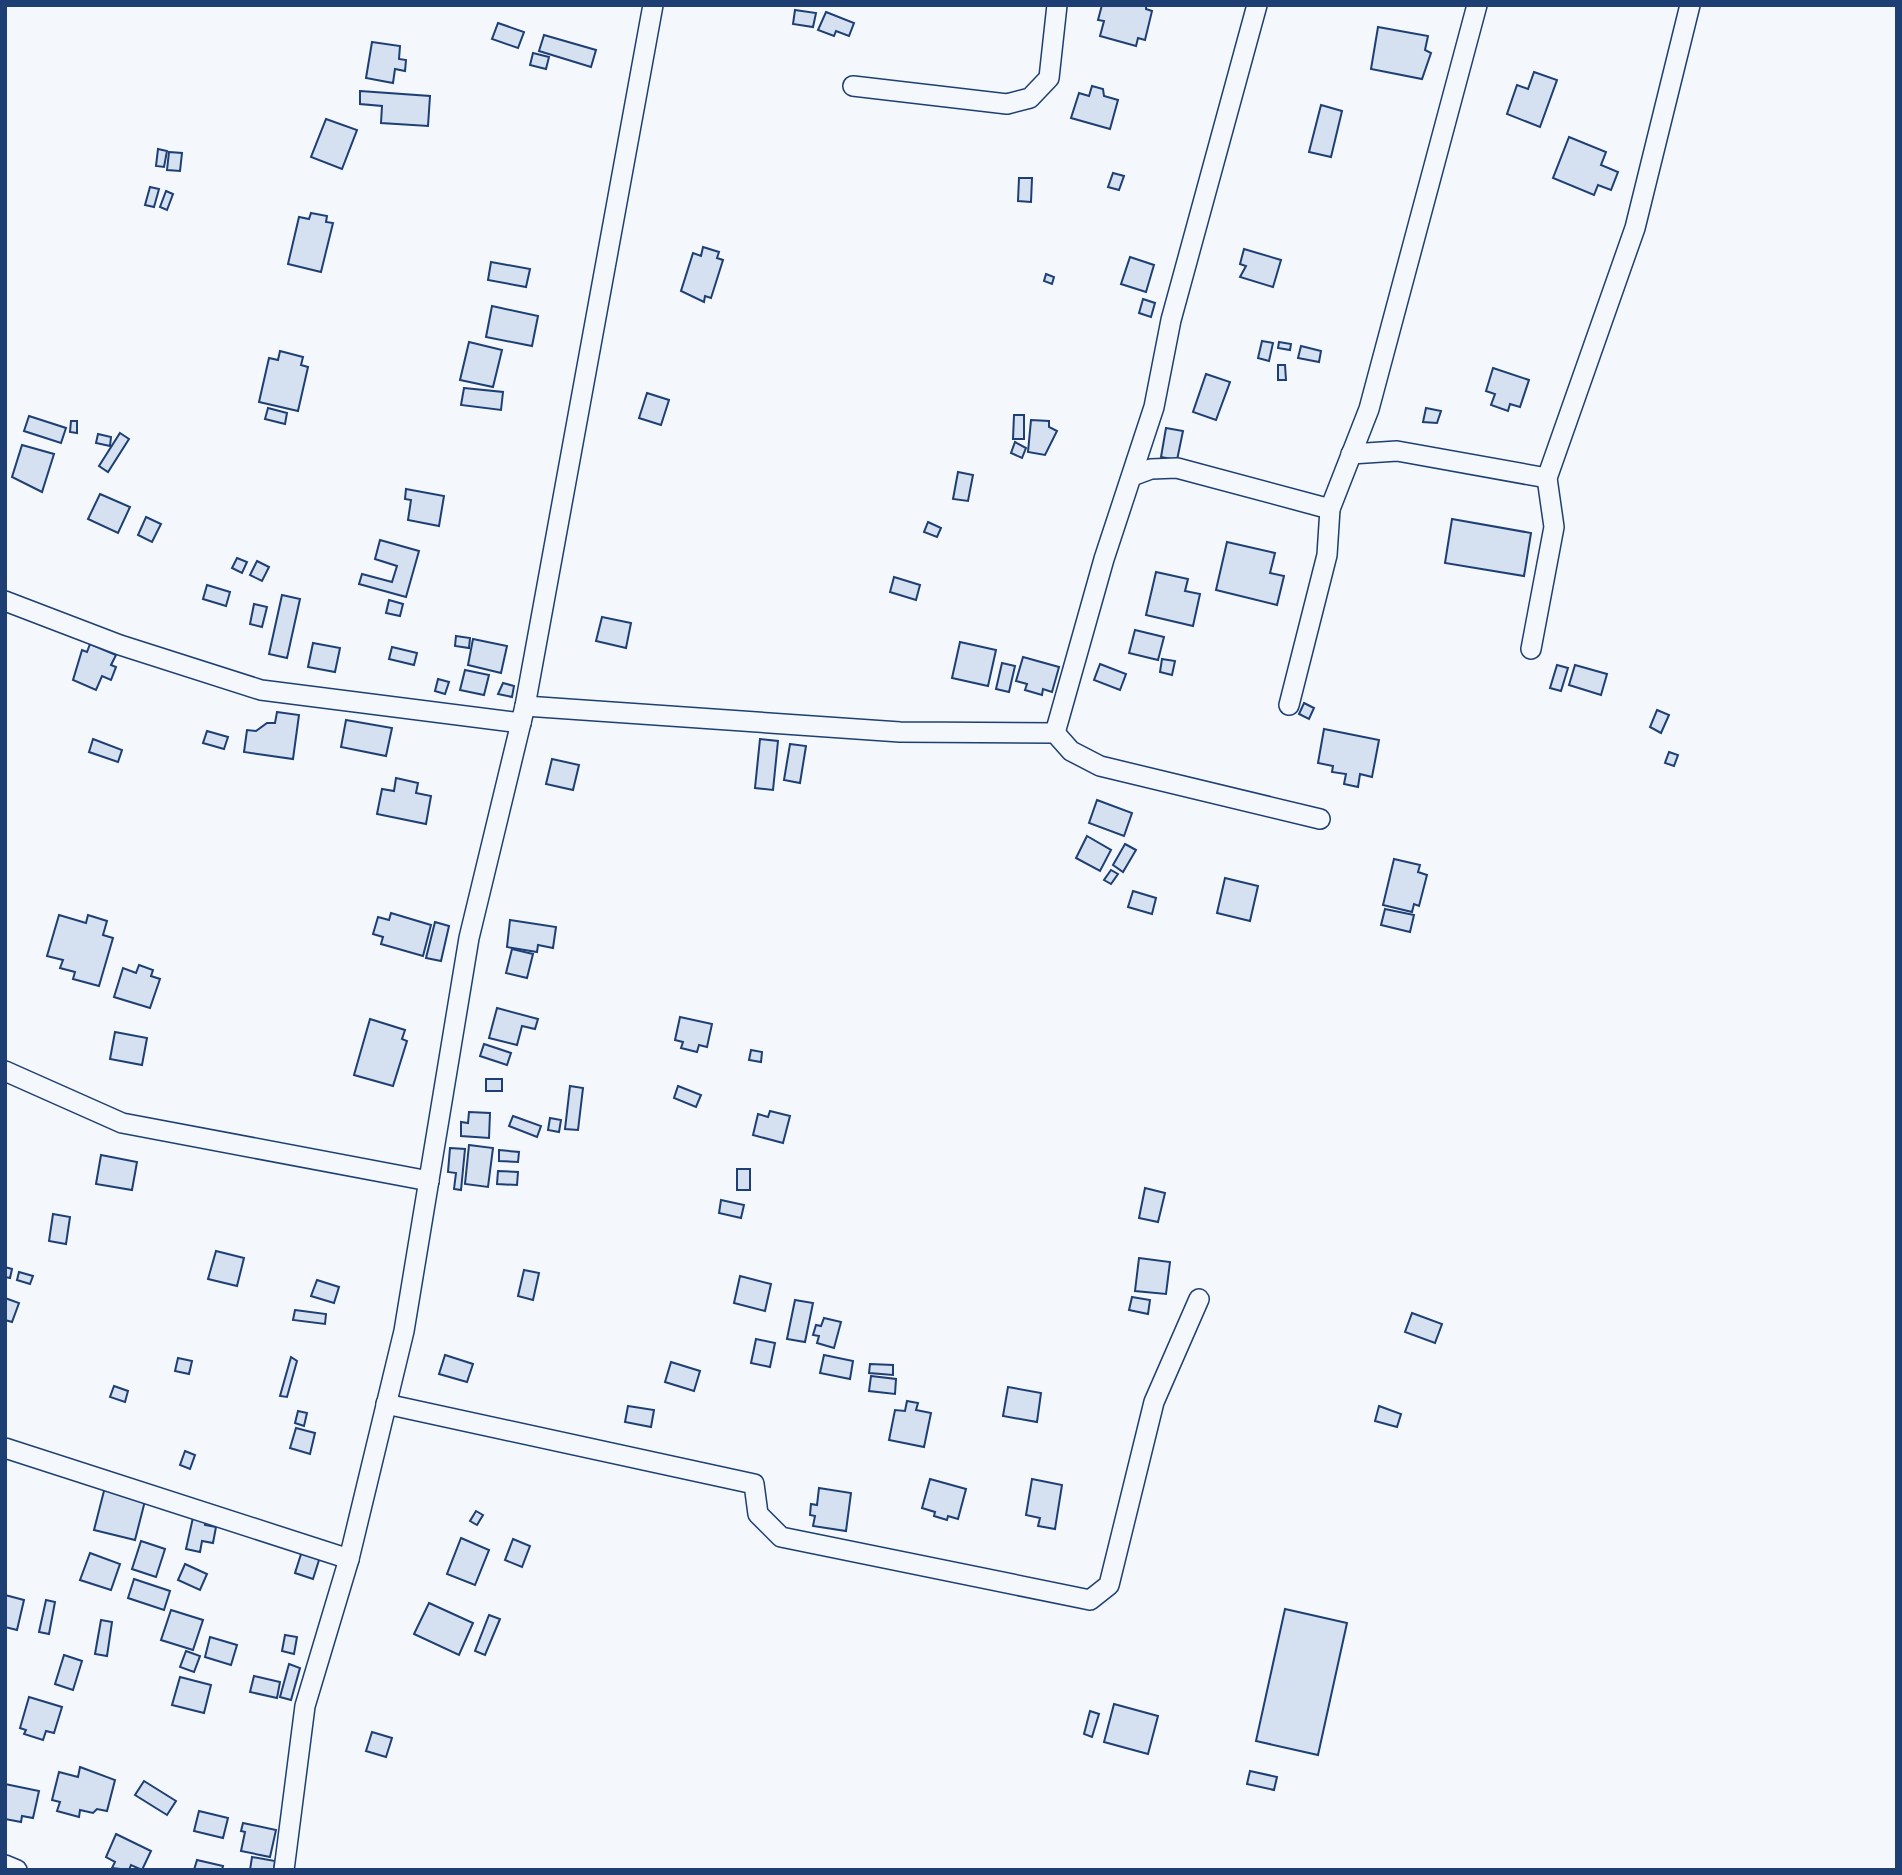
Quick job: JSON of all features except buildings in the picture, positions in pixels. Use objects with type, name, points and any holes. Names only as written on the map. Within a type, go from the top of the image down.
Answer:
[{"type":"street","points":[[285,1870],[305,1706],[349,1559],[404,1331],[469,938],[523,715],[653,5]]},
{"type":"street","points":[[853,86],[1007,104],[1031,98],[1049,78],[1057,5]]},
{"type":"street","points":[[1055,733],[1104,559],[1154,407],[1171,320],[1257,5]]},
{"type":"street","points":[[1289,705],[1327,555],[1330,509],[1369,409],[1478,5]]},
{"type":"street","points":[[1531,649],[1554,527],[1547,478],[1634,228],[1690,5]]},
{"type":"street","points":[[1351,454],[1397,451],[1547,478]]},
{"type":"street","points":[[1132,476],[1151,469],[1177,468],[1330,509]]},
{"type":"street","points":[[5,601],[120,645],[261,690],[523,715],[900,732],[1055,733],[1071,751],[1100,766],[1320,819]]},
{"type":"street","points":[[5,1072],[122,1123],[429,1181]]},
{"type":"street","points":[[386,1404],[754,1484],[758,1514],[781,1537],[1090,1600],[1109,1585],[1154,1402],[1199,1299]]},
{"type":"street","points":[[5,1448],[349,1559]]},
{"type":"street","points":[[5,1865],[17,1870]]}]
